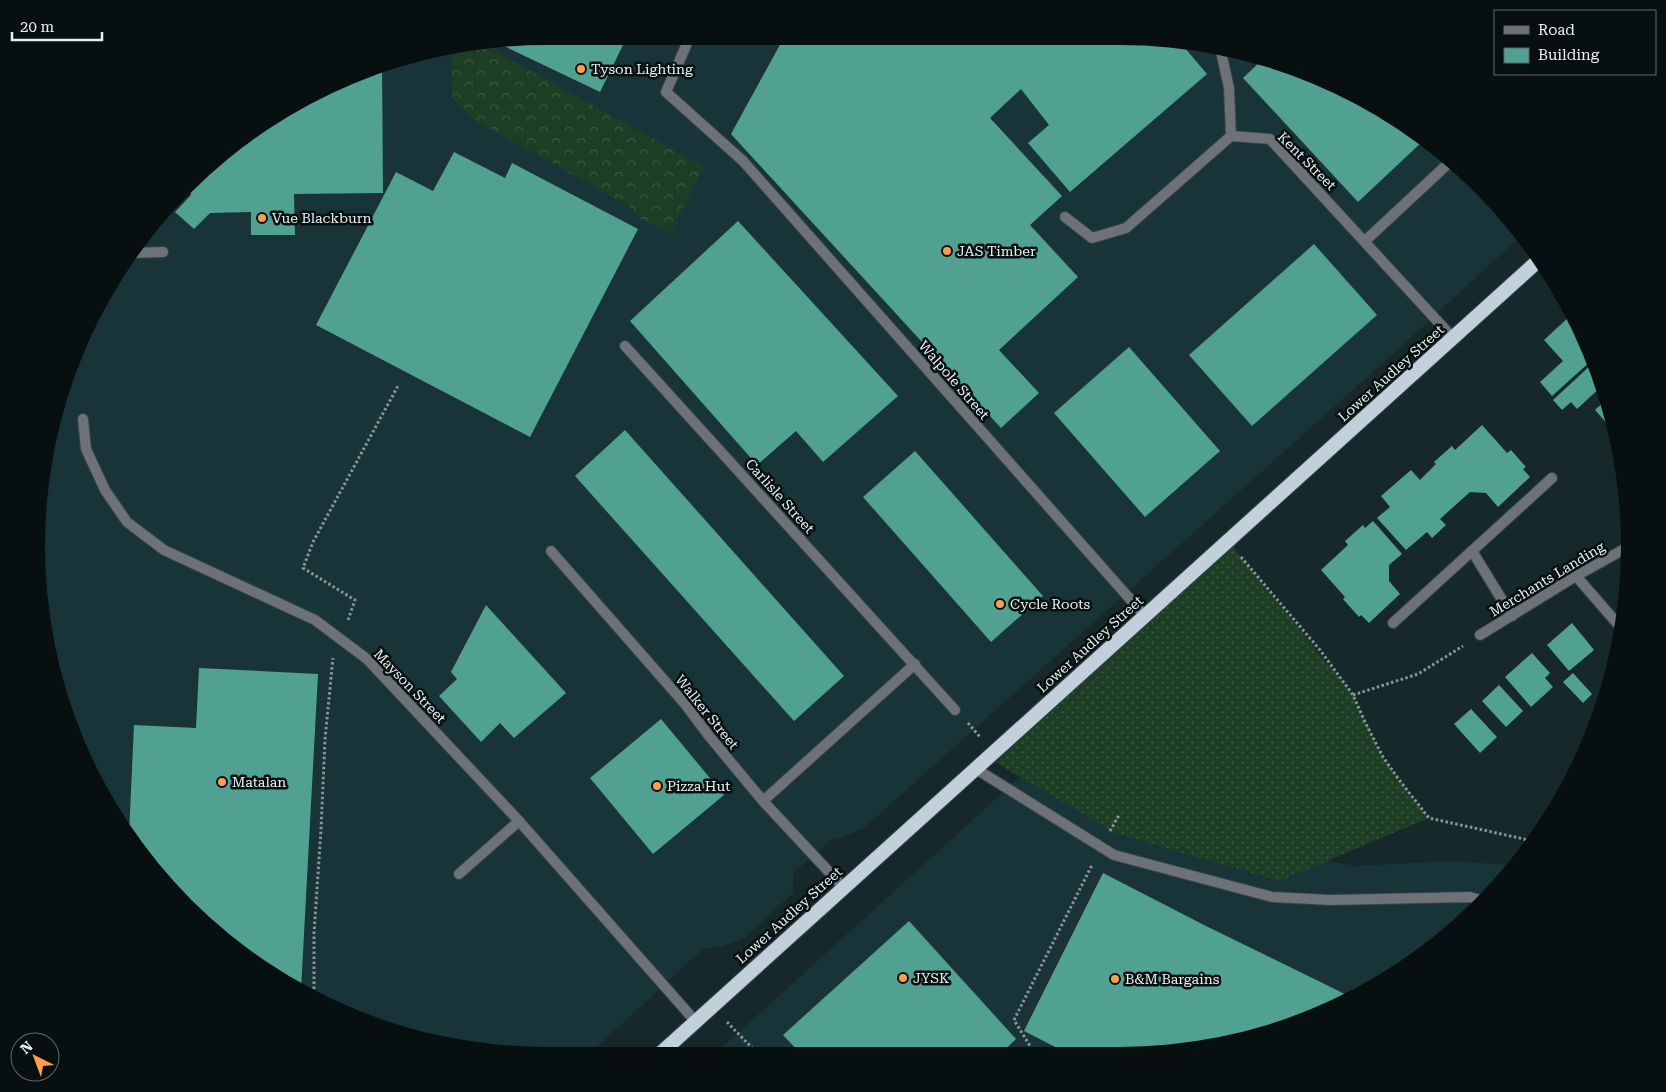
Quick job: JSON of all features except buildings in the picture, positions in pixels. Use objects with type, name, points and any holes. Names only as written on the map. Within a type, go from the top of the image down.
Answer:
[{"type":"highway","name":"Lower Audley Street","points":[[668,1047],[1534,264]]},
{"type":"street","name":"Walpole Street","points":[[686,45],[666,92],[743,161],[1145,616]]},
{"type":"street","points":[[1065,217],[1092,238],[1126,228],[1231,136],[1229,88],[1222,56]]},
{"type":"street","name":"Kent Street","points":[[1231,136],[1270,139],[1453,338]]},
{"type":"street","points":[[1364,240],[1446,166]]},
{"type":"street","points":[[140,253],[162,252]]},
{"type":"street","name":"Carlisle Street","points":[[624,346],[956,710]]},
{"type":"street","name":"Mayson Street","points":[[83,419],[86,449],[105,490],[128,522],[164,550],[316,620],[367,659],[519,821],[696,1022]]},
{"type":"street","points":[[1393,622],[1552,478]]},
{"type":"street","points":[[1472,550],[1512,616]]},
{"type":"street","name":"Walker Street","points":[[551,551],[685,704],[708,736],[763,801],[844,888]]},
{"type":"street","name":"Merchants Landing","points":[[1480,635],[1621,551]]},
{"type":"street","points":[[1576,576],[1615,621]]},
{"type":"street","points":[[763,801],[915,664]]},
{"type":"street","points":[[976,769],[1114,855],[1272,897],[1331,900],[1470,897],[1475,899]]},
{"type":"street","points":[[459,874],[519,821]]},
{"type":"path","points":[[314,990],[314,933],[325,739],[333,656],[355,600],[304,568],[313,542],[399,384]]},
{"type":"path","points":[[1228,541],[1320,650],[1353,695],[1364,722],[1383,757],[1429,818],[1526,839]]},
{"type":"path","points":[[1353,695],[1418,674],[1480,635]]},
{"type":"path","points":[[956,710],[995,752]]},
{"type":"path","points":[[1031,1047],[1014,1020],[1101,847]]},
{"type":"path","points":[[712,1007],[751,1047]]},
{"type":"shaded area","points":[[546,45],[1120,45],[1185,49],[1218,55],[1250,62],[1312,83],[1342,97],[1398,129],[1450,169],[1497,216],[1516,240],[1393,354],[864,828],[843,837],[832,839],[793,873],[793,893],[744,938],[721,947],[704,948],[596,1047],[513,1046],[448,1037],[416,1030],[354,1009],[295,980],[268,963],[216,923],[169,876],[149,851],[129,824],[97,768],[83,738],[62,676],[49,611],[46,579],[46,513],[49,481],[62,416],[83,354],[112,295],[129,268],[169,216],[192,192],[216,169],[268,129],[295,112],[354,83],[416,62],[461,53],[495,51],[497,48]]},
{"type":"shaded area","points":[[1033,765],[1136,827],[1356,866],[1451,861],[1506,865],[1450,923],[1398,963],[1342,995],[1312,1009],[1250,1030],[1185,1043],[1153,1046],[723,1047]]},
{"type":"green space","points":[[497,48],[495,51],[704,167],[671,233],[640,219],[629,206],[474,120],[452,97],[452,54]]},
{"type":"green space","points":[[1228,541],[1353,695],[1383,757],[1429,818],[1280,881],[1117,834],[988,758]]},
{"type":"place","name":"Tyson Lighting","points":[[581,69]]},
{"type":"place","name":"Vue Blackburn","points":[[262,218]]},
{"type":"place","name":"JAS Timber","points":[[947,251]]},
{"type":"place","name":"Cycle Roots","points":[[1000,604]]},
{"type":"place","name":"Matalan","points":[[222,782]]},
{"type":"place","name":"Pizza Hut","points":[[657,786]]},
{"type":"place","name":"JYSK","points":[[903,978]]},
{"type":"place","name":"B&M Bargains","points":[[1115,979]]}]
